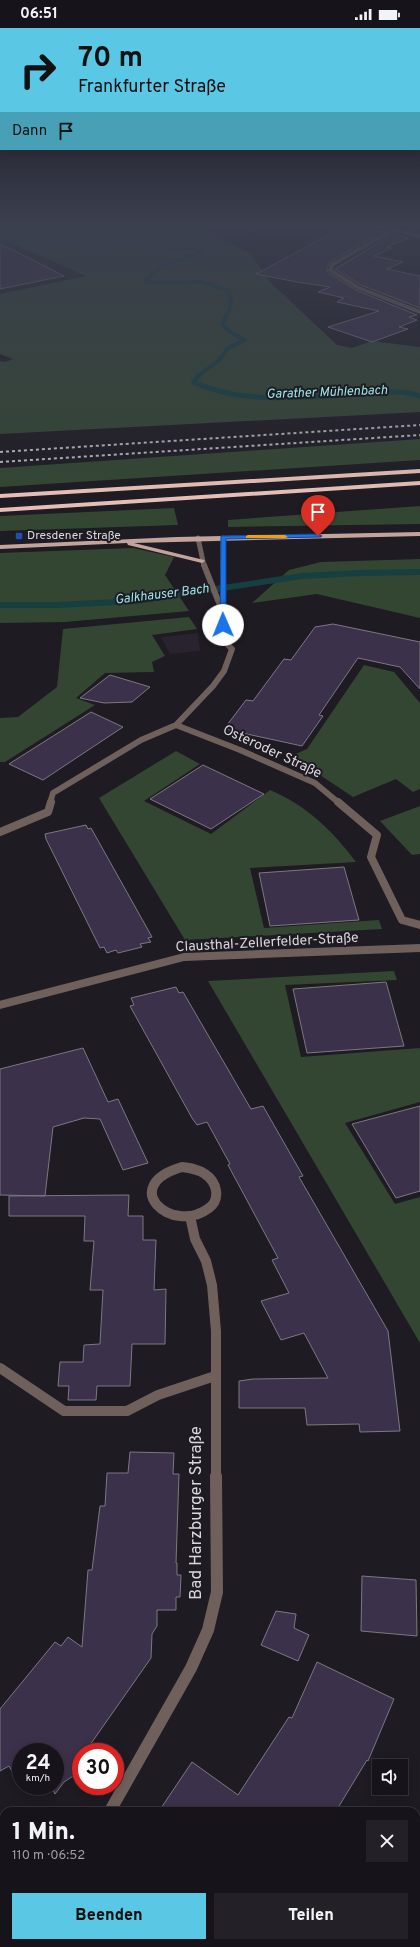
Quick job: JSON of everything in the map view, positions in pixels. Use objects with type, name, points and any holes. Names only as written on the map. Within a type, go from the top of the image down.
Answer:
[{"type":"highway","points":[[0,496],[420,471]]},
{"type":"highway","points":[[0,510],[420,483]]},
{"type":"main road","points":[[0,547],[198,538],[420,534]]},
{"type":"main road","points":[[116,541],[202,561]]},
{"type":"street","points":[[198,538],[202,561],[222,611]]},
{"type":"street","points":[[0,832],[48,812],[52,793],[141,740],[176,725],[214,686],[232,649],[223,640],[223,538]]},
{"type":"street","name":"Osteroder Straße","points":[[176,725],[240,750],[315,783],[377,835],[371,857],[402,920],[420,926]]},
{"type":"street","name":"Clausthal-Zellerfelder-Straße","points":[[0,1005],[184,958],[420,948]]},
{"type":"street","points":[[191,1167],[208,1175],[214,1182],[217,1190],[215,1199],[210,1207],[190,1216],[170,1214],[155,1204],[151,1189],[158,1176],[173,1168],[191,1167]]},
{"type":"street","name":"Bad Harzburger Straße","points":[[112,1807],[191,1668],[208,1630],[217,1592],[216,1331],[212,1285],[206,1261],[195,1239],[190,1216]]},
{"type":"street","points":[[0,1368],[64,1411],[127,1411],[158,1395],[215,1376]]},
{"type":"shaded area","points":[[198,633],[200,651],[170,654],[161,637]]},
{"type":"green space","points":[[0,316],[306,316],[337,345],[352,348],[372,341],[420,347],[420,412],[0,434],[0,361],[5,362],[13,359],[0,354]]},
{"type":"green space","points":[[420,439],[420,460],[0,487],[0,468]]},
{"type":"green space","points":[[420,506],[420,524],[228,527],[228,520]]},
{"type":"green space","points":[[174,508],[178,525],[0,531],[0,516]]},
{"type":"green space","points":[[133,548],[174,557],[165,575],[189,611],[65,622],[0,623],[0,553]]},
{"type":"green space","points":[[420,559],[420,618],[317,594],[252,603],[289,570],[321,562]]},
{"type":"green space","points":[[189,617],[197,629],[152,635],[165,656],[152,662],[154,672],[105,673],[76,698],[95,705],[5,762],[0,762],[0,718],[18,717],[57,687],[63,629]]},
{"type":"green space","points":[[364,665],[394,672],[420,703],[420,789],[413,792],[396,779],[353,797],[317,773],[286,758],[307,749]]},
{"type":"green space","points":[[176,751],[200,764],[144,801],[211,834],[270,790],[295,803],[318,820],[338,840],[356,862],[250,868],[264,928],[379,920],[382,929],[185,940],[99,798]]},
{"type":"green space","points":[[420,806],[420,854],[412,855],[380,821]]},
{"type":"green space","points":[[394,971],[397,980],[285,985],[301,1057],[420,1048],[420,1102],[345,1123],[395,1204],[420,1197],[420,1343],[208,981]]},
{"type":"building","points":[[364,316],[415,316],[409,317],[417,320],[399,327],[408,329],[372,342],[328,327]]},
{"type":"building","points":[[333,624],[420,642],[420,689],[400,667],[358,658],[319,715],[323,716],[302,746],[224,729],[246,700],[253,701],[284,659],[291,660],[315,627]]},
{"type":"building","points":[[110,675],[150,687],[132,702],[104,703],[80,698]]},
{"type":"building","points":[[91,712],[123,727],[43,780],[9,764]]},
{"type":"building","points":[[203,765],[264,794],[211,829],[150,799]]},
{"type":"building","points":[[86,825],[88,829],[91,828],[152,937],[148,938],[151,942],[140,944],[142,947],[118,953],[116,950],[107,953],[104,947],[100,948],[46,839],[45,834]]},
{"type":"building","points":[[344,867],[359,920],[270,926],[259,873]]},
{"type":"building","points":[[386,982],[404,1046],[307,1053],[293,989]]},
{"type":"building","points":[[176,987],[179,993],[183,992],[251,1109],[263,1106],[303,1176],[299,1177],[388,1331],[400,1431],[360,1432],[359,1424],[307,1425],[305,1408],[239,1408],[239,1381],[253,1379],[328,1378],[304,1333],[281,1340],[261,1301],[289,1293],[272,1260],[278,1258],[228,1165],[230,1164],[207,1122],[197,1125],[192,1118],[130,1006],[134,1005],[131,998]]},
{"type":"building","points":[[83,1048],[108,1102],[118,1099],[148,1163],[123,1170],[100,1119],[84,1118],[53,1127],[45,1196],[0,1195],[0,1069]]},
{"type":"building","points":[[420,1106],[420,1191],[396,1198],[352,1124]]},
{"type":"building","points":[[129,1195],[128,1216],[143,1216],[143,1240],[156,1240],[154,1290],[166,1289],[165,1344],[132,1344],[130,1386],[97,1386],[96,1400],[68,1400],[69,1386],[58,1386],[60,1362],[83,1362],[84,1345],[100,1344],[103,1290],[90,1290],[94,1241],[84,1241],[85,1216],[9,1216],[9,1196]]},
{"type":"building","points":[[130,1452],[174,1453],[173,1474],[179,1474],[176,1563],[177,1575],[181,1575],[180,1597],[176,1597],[176,1610],[157,1610],[157,1626],[152,1634],[151,1658],[91,1743],[72,1743],[72,1777],[64,1782],[64,1743],[12,1743],[12,1771],[9,1766],[0,1771],[0,1709],[55,1642],[61,1646],[68,1637],[82,1647],[88,1570],[92,1570],[100,1506],[105,1506],[107,1473],[128,1473]]},
{"type":"building","points":[[362,1576],[416,1580],[417,1636],[361,1631]]},
{"type":"building","points":[[276,1611],[296,1614],[294,1628],[309,1635],[298,1661],[261,1645]]},
{"type":"building","points":[[317,1662],[394,1699],[368,1761],[367,1760],[338,1807],[162,1807],[192,1762],[238,1795],[289,1717],[292,1718]]},
{"type":"waterway","name":"Garather Mühlenbach","points":[[198,376],[219,360],[228,348],[245,340],[230,332],[222,324],[227,316]]},
{"type":"waterway","name":"Garather Mühlenbach","points":[[198,376],[194,382],[212,389],[253,397],[297,398],[390,392],[420,396]]},
{"type":"waterway","name":"Galkhauser Bach","points":[[0,605],[58,605],[136,601],[302,576],[420,572]]},
{"type":"railway","points":[[0,452],[420,425]]},
{"type":"railway","points":[[0,462],[420,435]]},
{"type":"slow traffic","points":[[248,537],[285,537]]},
{"type":"place","name":"Dresdener Straße","points":[[19,536]]},
{"type":"route","points":[[223,625],[223,538],[318,536]]}]
